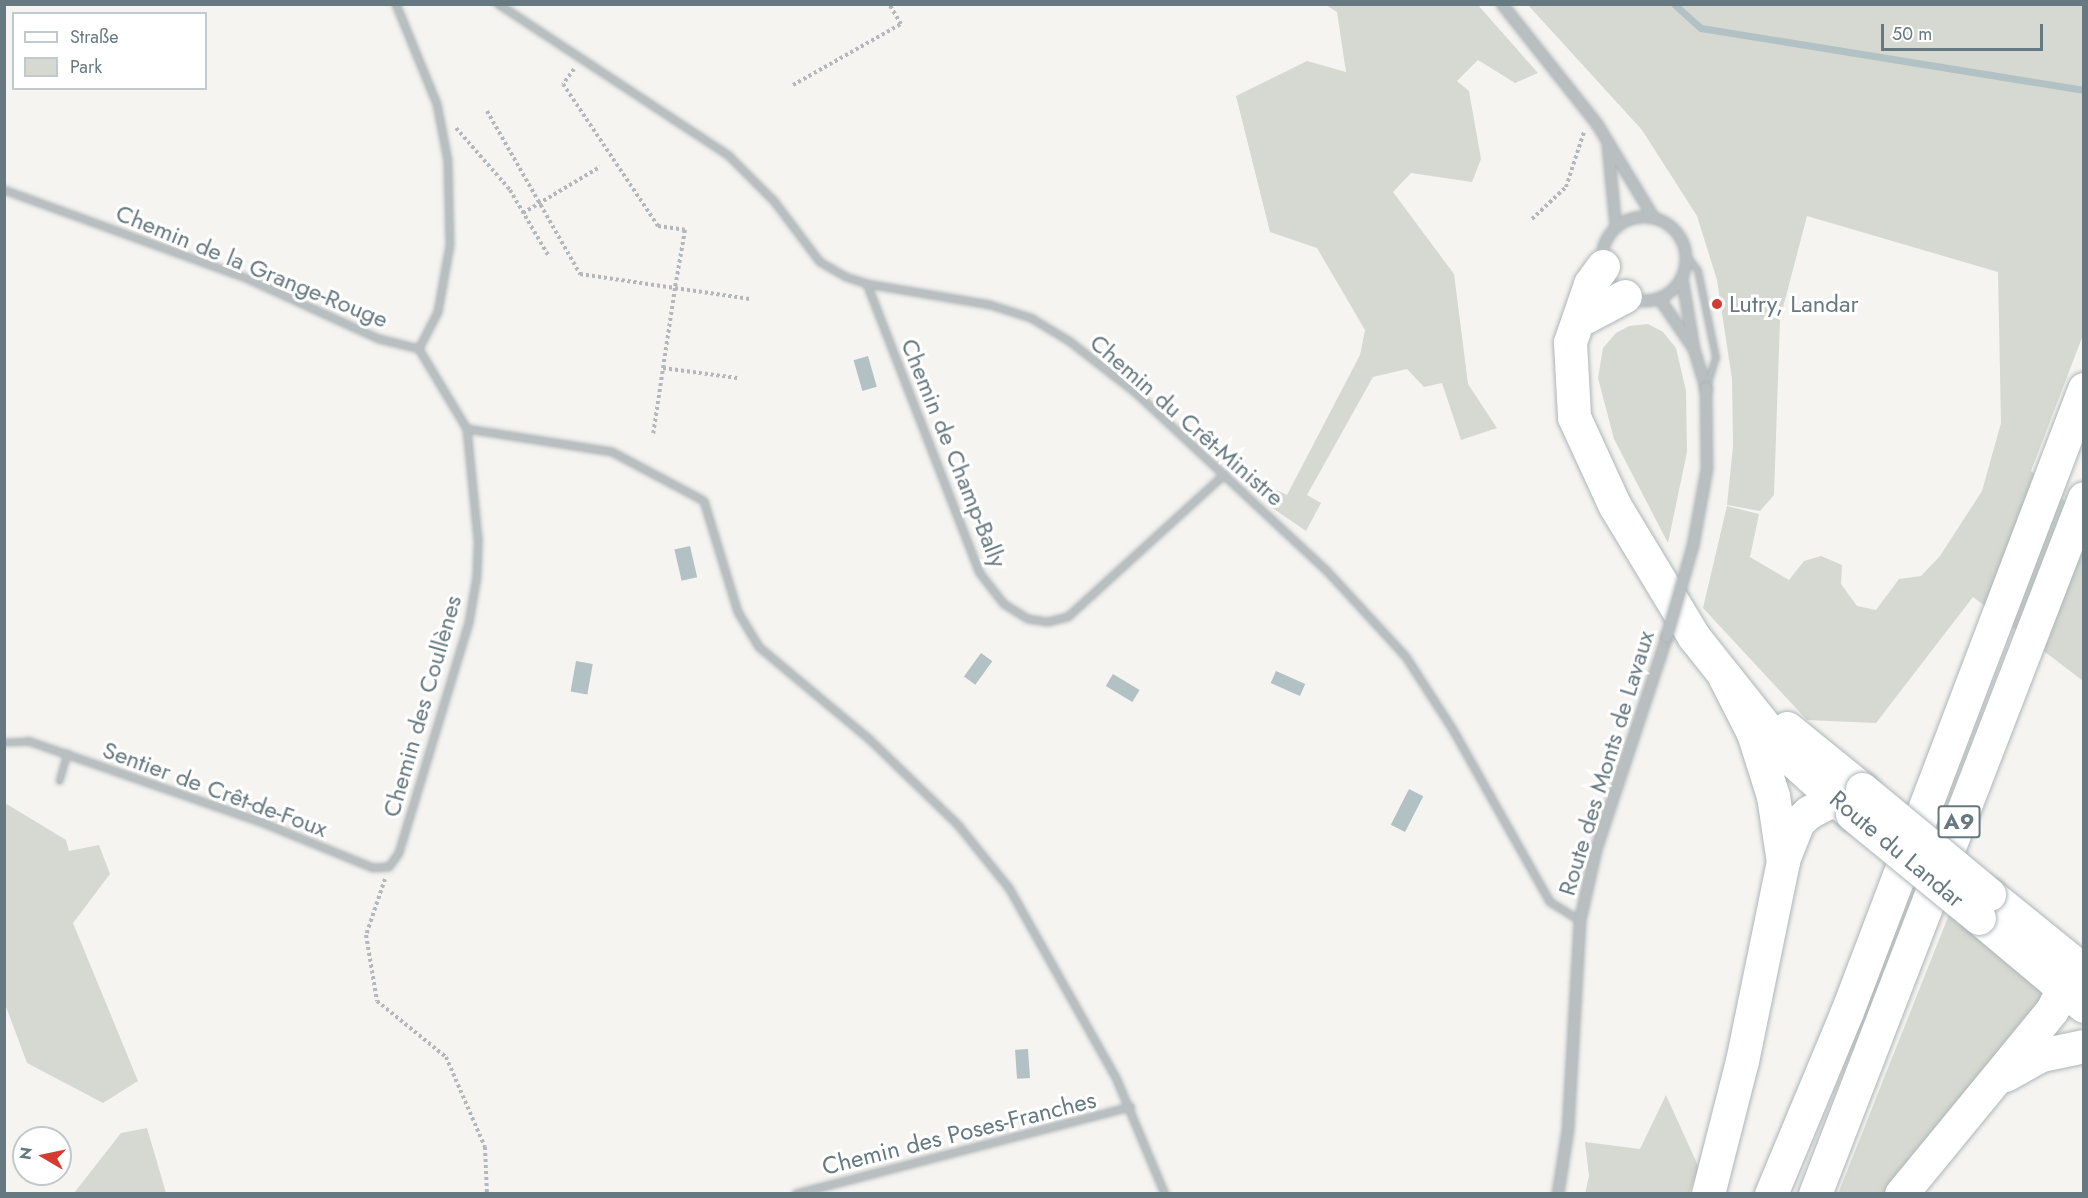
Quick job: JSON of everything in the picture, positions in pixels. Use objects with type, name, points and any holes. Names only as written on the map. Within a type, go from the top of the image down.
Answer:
[{"type":"main road","name":"Route du Landar","points":[[1603,266],[1590,285],[1569,342],[1574,417],[1615,506],[1694,637],[1725,678],[1851,801],[1984,906],[2077,988]]},
{"type":"main road","points":[[1578,321],[1626,296]]},
{"type":"main road","name":"A9","points":[[1771,1194],[1846,1014],[2004,589],[2084,388]]},
{"type":"main road","name":"A9","points":[[1815,1194],[1881,1030],[2040,603],[2084,498]]},
{"type":"main road","points":[[1725,678],[1753,733],[1773,796],[1783,862]]},
{"type":"main road","name":"Route du Landar","points":[[1851,801],[1938,852],[1984,906],[2058,950],[2077,988]]},
{"type":"main road","points":[[1708,1194],[1742,1061],[1785,848],[1798,822],[1815,808],[1851,801]]},
{"type":"main road","points":[[1901,1194],[2052,1010],[2077,988]]},
{"type":"main road","points":[[1992,1085],[2041,1055],[2084,1046]]},
{"type":"street","points":[[396,4],[419,55],[443,131],[448,161],[450,244],[438,312],[419,349]]},
{"type":"street","name":"Chemin du Crêt-Ministre","points":[[498,4],[729,156],[774,201],[820,262],[846,277],[867,284],[990,305],[1031,318],[1069,341],[1136,393],[1327,571],[1406,657],[1452,728],[1550,902],[1580,921]]},
{"type":"street","points":[[1502,4],[1597,124],[1608,146],[1647,200],[1654,218]]},
{"type":"street","points":[[1608,146],[1616,227]]},
{"type":"street","name":"Chemin de la Grange-Rouge","points":[[4,190],[248,279],[379,339],[419,349]]},
{"type":"street","points":[[1640,216],[1654,218],[1675,231],[1686,253],[1682,277],[1659,298],[1648,300],[1626,296],[1615,289],[1603,266],[1604,245],[1616,227],[1640,216]]},
{"type":"street","name":"Route des Monts de Lavaux","points":[[1558,1194],[1568,1130],[1580,921],[1596,850],[1693,546],[1707,469],[1706,388],[1694,349],[1682,277]]},
{"type":"street","name":"Chemin de Champ-Bally","points":[[867,284],[979,572],[1004,604],[1028,619],[1048,622],[1068,617],[1225,474]]},
{"type":"street","name":"Route des Monts de Lavaux","points":[[1659,298],[1694,349]]},
{"type":"street","name":"Chemin des Coullènes","points":[[389,867],[399,853],[469,623],[477,576],[478,539],[467,429],[419,349]]},
{"type":"street","points":[[467,429],[612,452],[704,501],[738,612],[759,646],[868,738],[958,825],[1009,888],[1131,1107],[1165,1194]]},
{"type":"street","name":"Sentier de Crêt-de-Foux","points":[[28,741],[263,824],[373,868],[389,867]]},
{"type":"street","name":"Chemin des Poses-Franches","points":[[796,1194],[1131,1107]]},
{"type":"lane","points":[[1686,253],[1698,270],[1716,357],[1706,388]]},
{"type":"lane","points":[[4,742],[28,741]]},
{"type":"lane","points":[[59,781],[67,753]]},
{"type":"path","points":[[794,85],[901,24],[889,4]]},
{"type":"path","points":[[575,68],[563,84],[658,226],[685,230],[653,435]]},
{"type":"path","points":[[486,111],[580,274],[750,299]]},
{"type":"path","points":[[443,131],[458,128],[510,190],[548,255]]},
{"type":"path","points":[[1532,219],[1566,188],[1582,132]]},
{"type":"path","points":[[523,213],[600,167]]},
{"type":"path","points":[[663,368],[737,378]]},
{"type":"path","points":[[389,867],[366,935],[377,1001],[446,1058],[485,1147],[487,1194]]},
{"type":"green space","points":[[1326,5],[1478,5],[1538,73],[1515,83],[1478,60],[1457,81],[1469,91],[1481,159],[1472,182],[1411,173],[1393,192],[1454,274],[1468,384],[1497,428],[1461,440],[1442,383],[1424,387],[1407,369],[1373,377],[1307,495],[1321,503],[1306,531],[1268,505],[1277,490],[1287,495],[1360,355],[1365,330],[1317,248],[1270,232],[1236,96],[1307,61],[1346,72],[1337,12]]},
{"type":"green space","points":[[1528,5],[2083,5],[2083,335],[2031,471],[2083,517],[2083,681],[1973,597],[1876,723],[1807,720],[1703,608],[1727,506],[1759,514],[1750,557],[1789,580],[1804,561],[1821,556],[1842,565],[1841,584],[1857,606],[1876,610],[1899,579],[1921,576],[1940,556],[1982,491],[2001,423],[1998,272],[1807,216],[1780,319],[1774,495],[1760,511],[1727,505],[1733,446],[1732,379],[1717,280],[1697,216],[1642,130]]},
{"type":"green space","points":[[1648,324],[1663,332],[1676,348],[1686,391],[1687,452],[1668,543],[1614,439],[1598,378],[1603,348],[1616,333],[1629,326]]},
{"type":"green space","points":[[5,803],[66,840],[69,851],[99,845],[110,874],[73,923],[138,1081],[103,1103],[27,1063],[5,1004]]},
{"type":"green space","points":[[1950,912],[2052,993],[1892,1193],[1838,1194]]},
{"type":"green space","points":[[1666,1095],[1699,1168],[1689,1193],[1585,1194],[1589,1176],[1585,1142],[1640,1149]]},
{"type":"green space","points":[[147,1128],[166,1193],[74,1193],[121,1133]]},
{"type":"shaded area","points":[[868,356],[877,387],[862,391],[854,360]]},
{"type":"shaded area","points":[[690,546],[697,577],[682,581],[674,550]]},
{"type":"shaded area","points":[[981,653],[992,661],[975,685],[964,676]]},
{"type":"shaded area","points":[[576,661],[593,664],[587,694],[571,692]]},
{"type":"shaded area","points":[[1276,671],[1305,684],[1300,696],[1271,683]]},
{"type":"shaded area","points":[[1113,674],[1140,690],[1132,702],[1106,686]]},
{"type":"shaded area","points":[[1409,789],[1423,796],[1405,832],[1391,825]]},
{"type":"shaded area","points":[[1028,1049],[1030,1078],[1017,1079],[1015,1050]]},
{"type":"waterway","points":[[1674,4],[1701,28],[2084,90]]},
{"type":"place","name":"Lutry, Landar","points":[[1717,304]]}]
